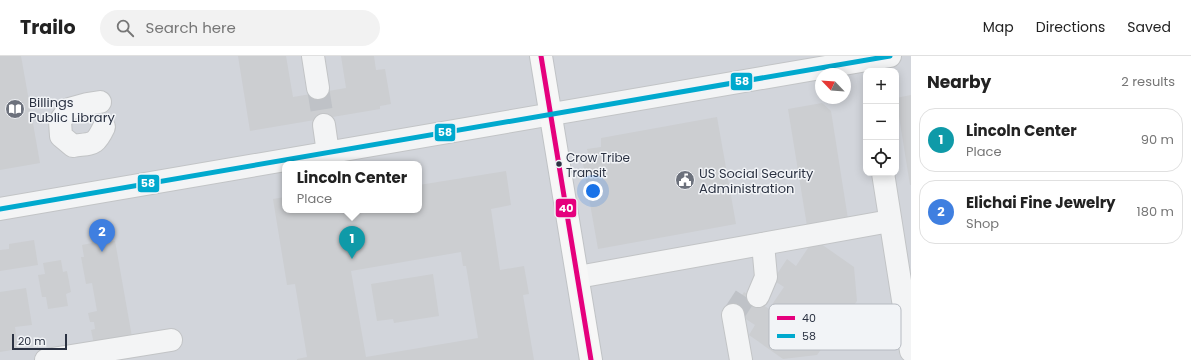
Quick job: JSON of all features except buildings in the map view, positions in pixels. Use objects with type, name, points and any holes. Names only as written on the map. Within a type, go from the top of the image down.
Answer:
[{"type":"main road","points":[[541,56],[552,114],[591,360]]},
{"type":"street","points":[[313,56],[318,88]]},
{"type":"street","points":[[0,209],[328,152],[865,62],[890,56]]},
{"type":"street","points":[[100,102],[69,109],[60,121],[61,136],[73,146],[93,144],[98,140],[104,127]]},
{"type":"street","points":[[324,125],[328,152]]},
{"type":"street","points":[[883,176],[911,351]]},
{"type":"street","points":[[578,277],[890,222]]},
{"type":"street","points":[[754,293],[757,245]]},
{"type":"street","points":[[741,360],[738,318],[749,360]]},
{"type":"street","points":[[46,360],[171,340]]},
{"type":"shaded area","points":[[0,56],[911,56],[911,360],[0,360]]},
{"type":"tunnel","points":[[318,88],[324,125]]},
{"type":"tunnel","points":[[733,315],[750,289]]},
{"type":"transit line","name":"40","points":[[541,56],[591,360]]},
{"type":"transit line","name":"58","points":[[0,209],[890,56]]},
{"type":"place","name":"Billings Public Library","points":[[15,109]]},
{"type":"place","name":"Crow Tribe Transit","points":[[559,164]]},
{"type":"place","name":"US Social Security Administration","points":[[685,180]]},
{"type":"place","name":"Elichai Fine Jewelry","points":[[102,252]]},
{"type":"place","name":"Lincoln Center","points":[[352,259]]}]
